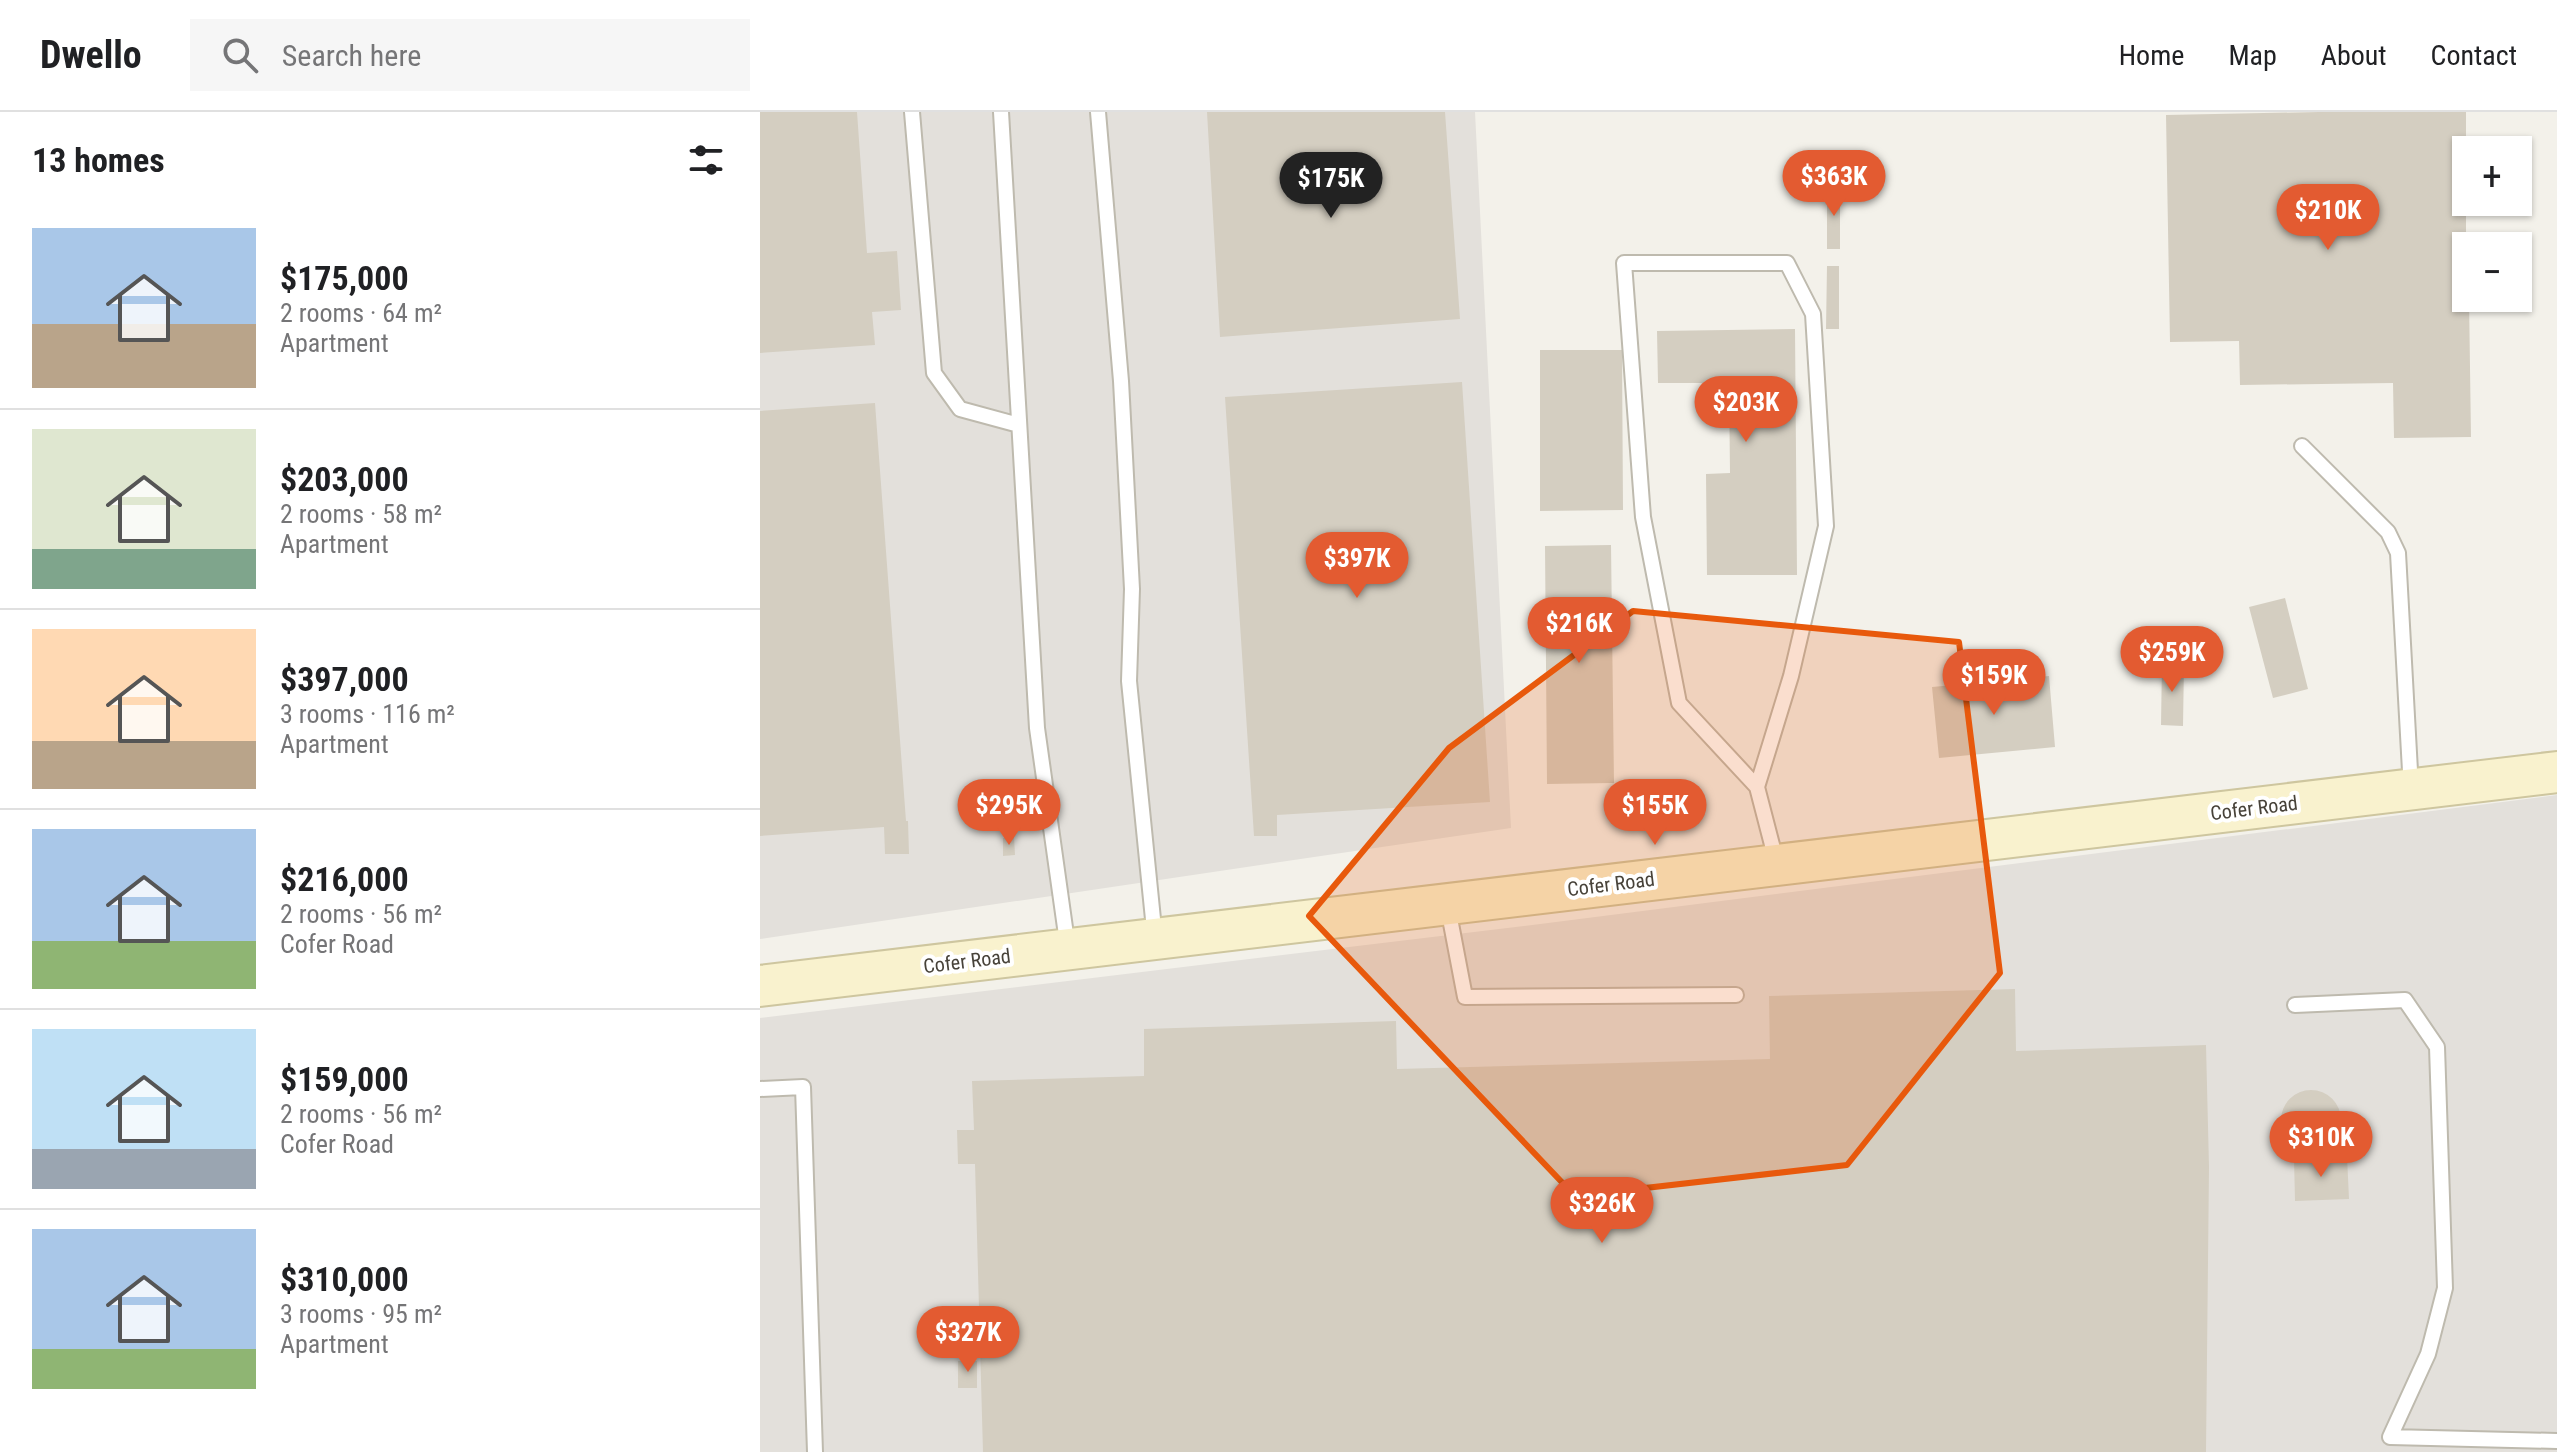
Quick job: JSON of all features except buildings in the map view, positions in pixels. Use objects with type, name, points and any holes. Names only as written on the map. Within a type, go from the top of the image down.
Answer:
[{"type":"street","name":"Cofer Road","points":[[760,986],[2557,772]]},
{"type":"lane","points":[[912,112],[934,373],[960,409],[1019,425]]},
{"type":"lane","points":[[1001,112],[1037,728],[1068,949]]},
{"type":"lane","points":[[1098,112],[1121,381],[1130,544],[1129,681],[1155,939]]},
{"type":"lane","points":[[1757,787],[1791,676],[1826,526],[1813,314],[1787,263],[1624,263],[1643,517],[1679,703],[1757,787],[1777,864]]},
{"type":"lane","points":[[2302,446],[2388,532],[2398,553],[2411,789]]},
{"type":"lane","points":[[1447,904],[1465,997],[1736,995]]},
{"type":"lane","points":[[2295,1005],[2405,1000],[2437,1047],[2445,1288],[2428,1354],[2388,1445],[2557,1441]]},
{"type":"lane","points":[[760,1089],[803,1087],[815,1452]]},
{"type":"highlighted area","points":[[1633,611],[1959,642],[2000,973],[1847,1165],[1575,1196],[1309,916],[1449,748]]},
{"type":"shaded area","points":[[760,112],[1475,112],[1511,828],[760,939]]},
{"type":"shaded area","points":[[2557,795],[2557,1452],[760,1452],[760,1018],[1548,923]]}]
